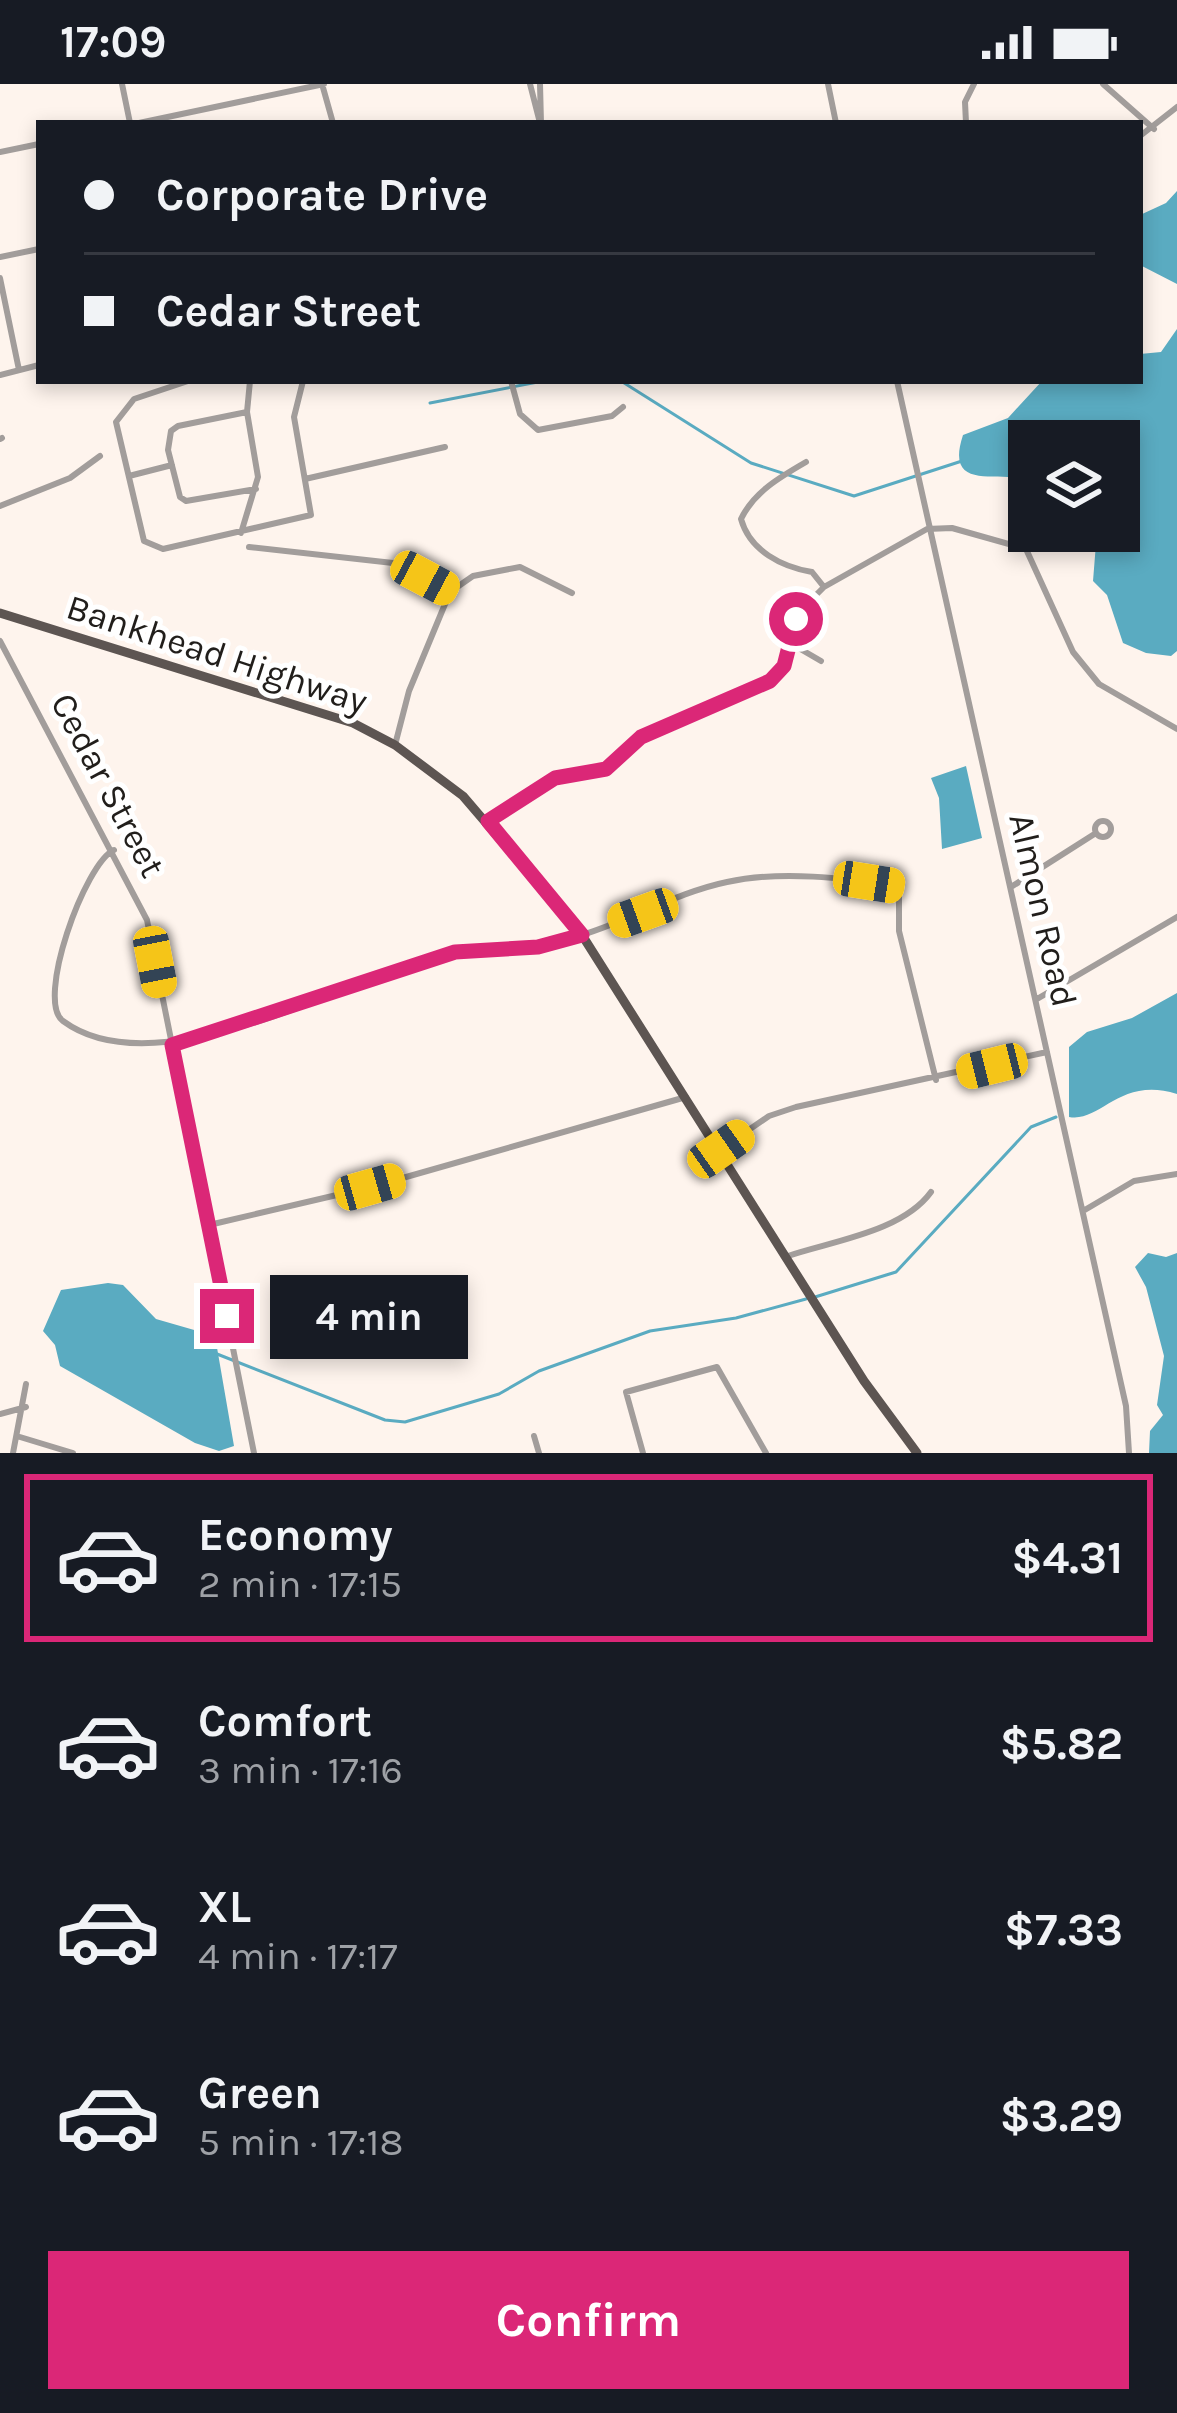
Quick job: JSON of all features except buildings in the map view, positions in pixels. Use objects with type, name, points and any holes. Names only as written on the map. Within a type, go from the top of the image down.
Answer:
[{"type":"main road","name":"Bankhead Highway","points":[[5,614],[304,705],[395,745],[488,821],[582,935],[859,1374],[917,1453]]},
{"type":"main road","points":[[0,626],[5,614]]},
{"type":"street","points":[[122,84],[134,120]]},
{"type":"street","points":[[149,120],[323,84],[332,120]]},
{"type":"street","points":[[530,84],[540,120]]},
{"type":"street","points":[[540,84],[541,120]]},
{"type":"street","points":[[828,84],[835,120]]},
{"type":"street","points":[[966,120],[965,101],[974,84]]},
{"type":"street","points":[[1103,84],[1154,129]]},
{"type":"street","points":[[1143,134],[1177,107]]},
{"type":"street","points":[[0,152],[36,145]]},
{"type":"street","points":[[0,257],[36,250]]},
{"type":"street","points":[[0,278],[19,370]]},
{"type":"street","points":[[0,375],[36,366]]},
{"type":"street","points":[[179,384],[134,399],[118,414],[136,519],[151,546],[163,549],[311,515],[294,417],[302,384]]},
{"type":"street","points":[[241,532],[256,489],[247,412],[250,384]]},
{"type":"street","points":[[513,384],[520,414],[538,430],[612,416],[622,407]]},
{"type":"street","name":"Almon Road","points":[[898,384],[1126,1406],[1129,1453]]},
{"type":"street","points":[[247,412],[171,431],[172,465],[186,502],[256,489]]},
{"type":"street","points":[[305,479],[445,447]]},
{"type":"street","points":[[0,506],[70,478],[100,456]]},
{"type":"street","points":[[806,462],[775,480],[741,519],[744,532],[782,567],[812,572],[824,587]]},
{"type":"street","points":[[128,476],[172,465]]},
{"type":"street","points":[[488,821],[555,778],[606,769],[641,737],[770,681],[784,666],[800,611],[824,587],[927,529],[952,528],[1026,549],[1072,652],[1099,684],[1177,728]]},
{"type":"street","points":[[253,546],[393,563],[450,592]]},
{"type":"street","points":[[395,745],[409,692],[450,592],[473,576],[520,566],[572,593]]},
{"type":"street","name":"Cedar Street","points":[[0,641],[147,920],[254,1453]]},
{"type":"street","points":[[790,644],[821,661]]},
{"type":"street","points":[[1011,887],[1096,833]]},
{"type":"street","points":[[114,850],[93,866],[74,913],[58,965],[56,1015],[77,1028],[121,1041],[172,1045],[455,952],[538,947],[582,935],[725,882],[838,877],[899,887],[899,932],[936,1080]]},
{"type":"street","points":[[1037,999],[1177,917]]},
{"type":"street","points":[[721,1149],[769,1116],[796,1107],[1047,1052]]},
{"type":"street","points":[[208,1225],[370,1187],[687,1096]]},
{"type":"street","points":[[1083,1211],[1134,1181],[1177,1174]]},
{"type":"street","points":[[788,1256],[898,1219],[919,1209],[931,1192]]},
{"type":"street","points":[[643,1453],[626,1392],[717,1367],[766,1453]]},
{"type":"street","points":[[13,1453],[26,1407],[26,1384]]},
{"type":"street","points":[[0,1414],[26,1407]]},
{"type":"street","points":[[534,1436],[539,1453]]},
{"type":"street","points":[[20,1437],[73,1453]]},
{"type":"water","points":[[1177,191],[1177,284],[1143,267],[1143,214],[1166,203]]},
{"type":"water","points":[[1177,329],[1177,651],[1171,656],[1146,653],[1123,643],[1107,595],[1093,581],[1095,552],[1140,552],[1140,420],[1008,420],[1008,478],[967,472],[959,453],[963,435],[1008,418],[1039,384],[1143,384],[1143,354],[1161,352]]},
{"type":"water","points":[[966,766],[982,838],[942,849],[939,798],[931,778]]},
{"type":"water","points":[[1177,993],[1177,1094],[1140,1091],[1091,1113],[1069,1117],[1069,1047],[1087,1032],[1132,1018]]},
{"type":"water","points":[[1148,1253],[1166,1257],[1177,1253],[1177,1453],[1149,1453],[1150,1431],[1163,1415],[1157,1405],[1164,1356],[1146,1287],[1135,1267]]},
{"type":"water","points":[[123,1285],[156,1319],[215,1336],[234,1446],[219,1451],[195,1443],[60,1366],[55,1345],[43,1331],[61,1290]]},
{"type":"waterway","points":[[430,403],[528,384]]},
{"type":"waterway","points":[[626,384],[751,463],[854,496],[962,461]]},
{"type":"waterway","points":[[815,1297],[896,1272],[1031,1127],[1056,1117]]},
{"type":"waterway","points":[[217,1354],[385,1420],[405,1422],[499,1394],[539,1371],[650,1331],[736,1318],[806,1299]]},
{"type":"route","points":[[227,1316],[172,1045],[455,952],[538,947],[582,935],[488,821],[555,778],[606,769],[641,737],[770,681],[784,666],[796,619]]}]
